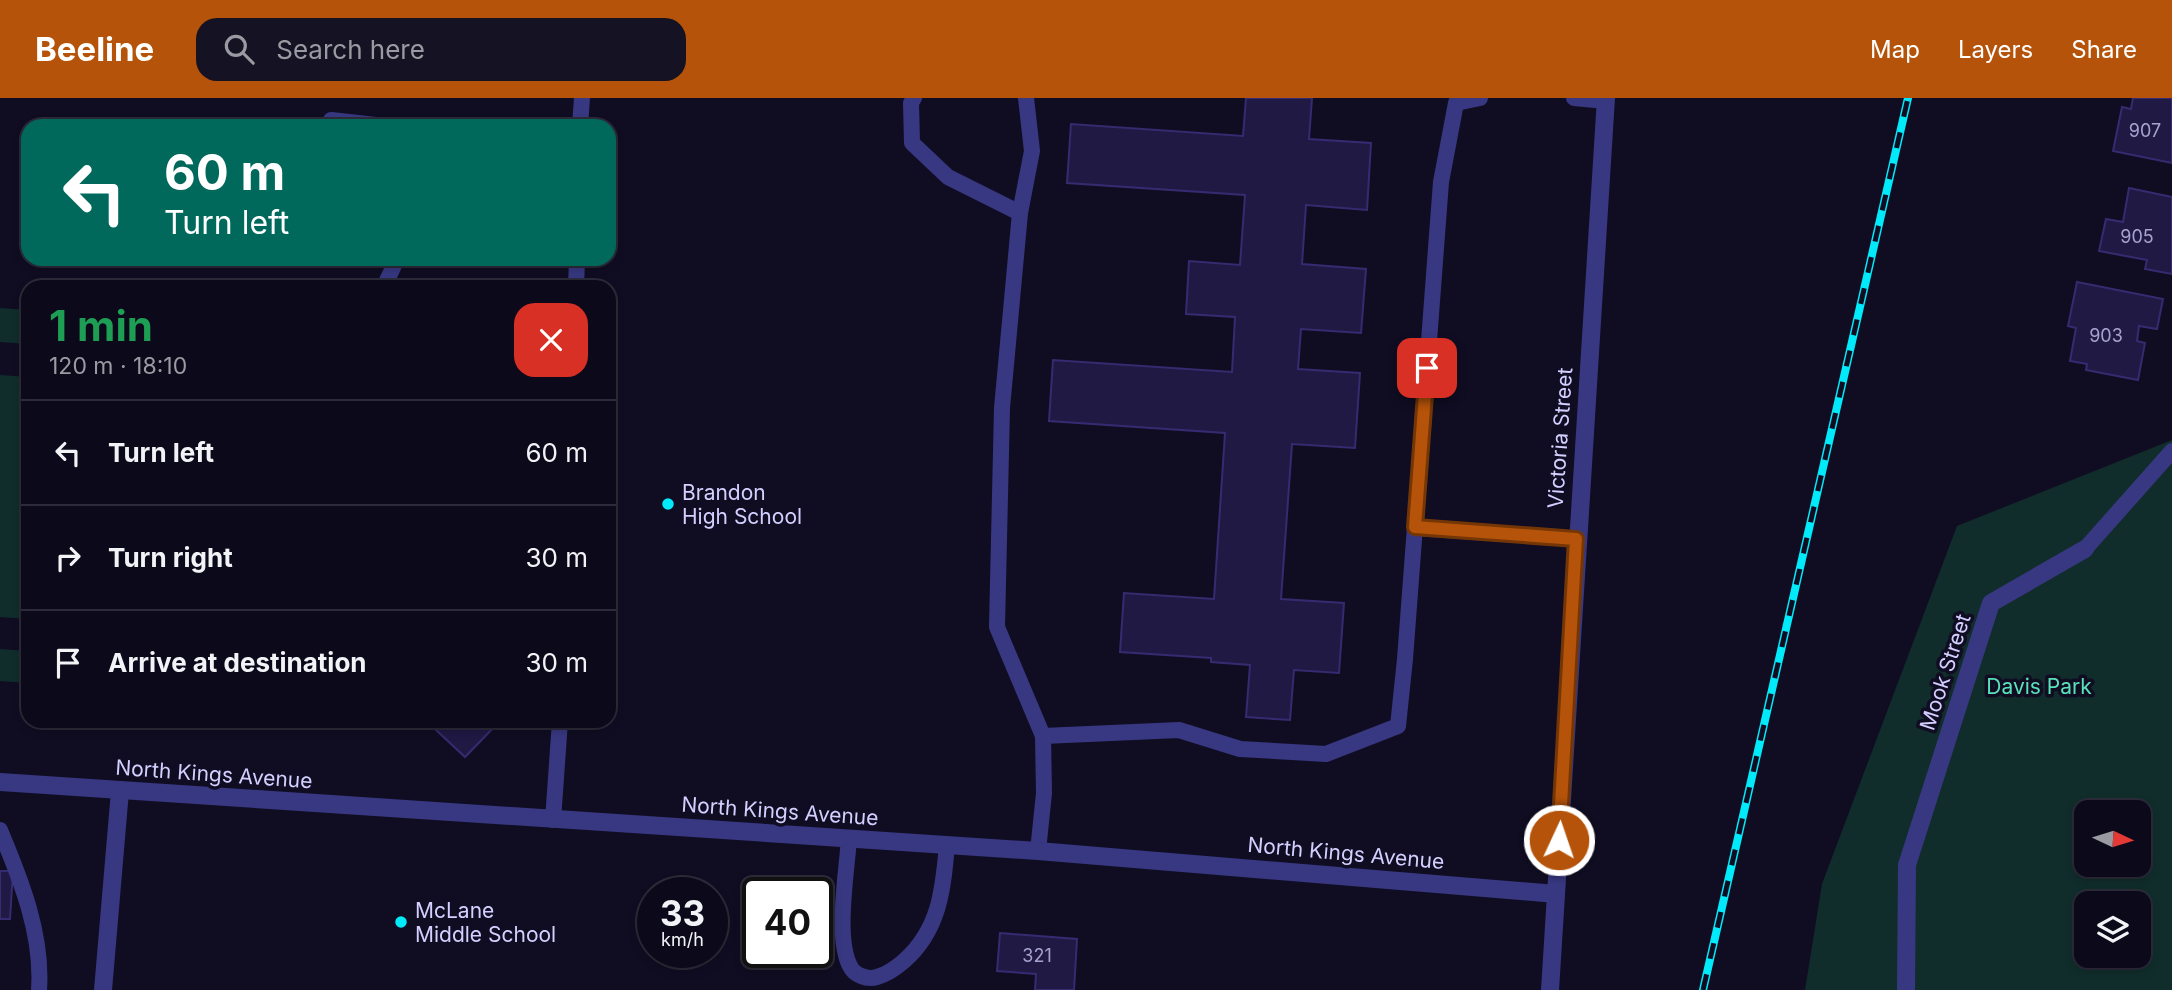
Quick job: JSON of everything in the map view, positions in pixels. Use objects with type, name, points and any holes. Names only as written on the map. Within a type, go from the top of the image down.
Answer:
[{"type":"street","name":"Victoria Street","points":[[1550,990],[1576,539],[1606,99]]},
{"type":"street","name":"Mook Street","points":[[1906,990],[1907,865],[1991,603],[2085,549]]},
{"type":"street","name":"North Kings Avenue","points":[[0,782],[1038,851],[1556,894]]},
{"type":"street","points":[[103,990],[120,791]]},
{"type":"lane","points":[[580,119],[582,98]]},
{"type":"lane","points":[[914,98],[911,103],[912,144],[948,177],[1020,213]]},
{"type":"lane","points":[[1026,98],[1032,151],[1020,213],[1002,408],[997,627],[1043,736],[1044,793],[1038,851]]},
{"type":"lane","points":[[1043,736],[1179,730],[1241,749],[1326,754],[1398,726],[1441,182],[1456,103],[1480,98]]},
{"type":"lane","points":[[1573,98],[1606,99]]},
{"type":"lane","name":"Mook Street","points":[[2085,549],[2172,451]]},
{"type":"lane","points":[[1415,527],[1576,539]]},
{"type":"lane","points":[[552,820],[559,728]]},
{"type":"lane","points":[[0,830],[23,886],[41,967],[39,990]]},
{"type":"lane","points":[[849,838],[844,949],[850,968],[861,976],[875,978],[893,971],[913,953],[929,932],[940,907],[947,845]]},
{"type":"green space","points":[[0,308],[21,310],[21,344],[0,342]]},
{"type":"green space","points":[[0,375],[21,376],[21,618],[0,617]]},
{"type":"green space","name":"Davis Park","points":[[2172,440],[2172,990],[1805,990],[1822,884],[1957,526]]},
{"type":"green space","points":[[0,649],[21,650],[21,682],[0,681]]},
{"type":"building","points":[[1246,98],[1312,98],[1309,139],[1371,143],[1367,210],[1306,205],[1302,264],[1366,269],[1361,333],[1301,329],[1298,369],[1360,373],[1355,448],[1292,444],[1281,599],[1344,603],[1339,673],[1294,670],[1290,720],[1246,717],[1250,665],[1211,662],[1211,658],[1120,652],[1124,593],[1214,599],[1225,433],[1049,421],[1053,360],[1232,372],[1235,317],[1186,314],[1189,261],[1240,265],[1245,195],[1067,183],[1071,124],[1243,136]]},
{"type":"building","points":[[2133,98],[2172,98],[2172,163],[2113,151],[2122,107],[2131,109]]},
{"type":"building","points":[[2129,188],[2172,197],[2172,274],[2145,269],[2147,260],[2099,251],[2106,219],[2123,222]]},
{"type":"building","points":[[2077,282],[2163,299],[2157,329],[2139,326],[2137,341],[2145,343],[2138,380],[2086,370],[2087,364],[2070,361],[2076,328],[2068,326]]},
{"type":"building","points":[[438,728],[493,728],[465,757],[436,730]]},
{"type":"building","points":[[0,871],[13,871],[10,919],[0,919]]},
{"type":"building","points":[[1000,933],[1077,939],[1074,990],[1035,990],[1036,974],[997,971]]},
{"type":"railway","points":[[1703,990],[1908,98]]},
{"type":"place","name":"Brandon High School","points":[[668,504]]},
{"type":"place","name":"McLane Middle School","points":[[401,922]]},
{"type":"route","points":[[1427,368],[1415,527],[1576,539],[1559,840]]}]
